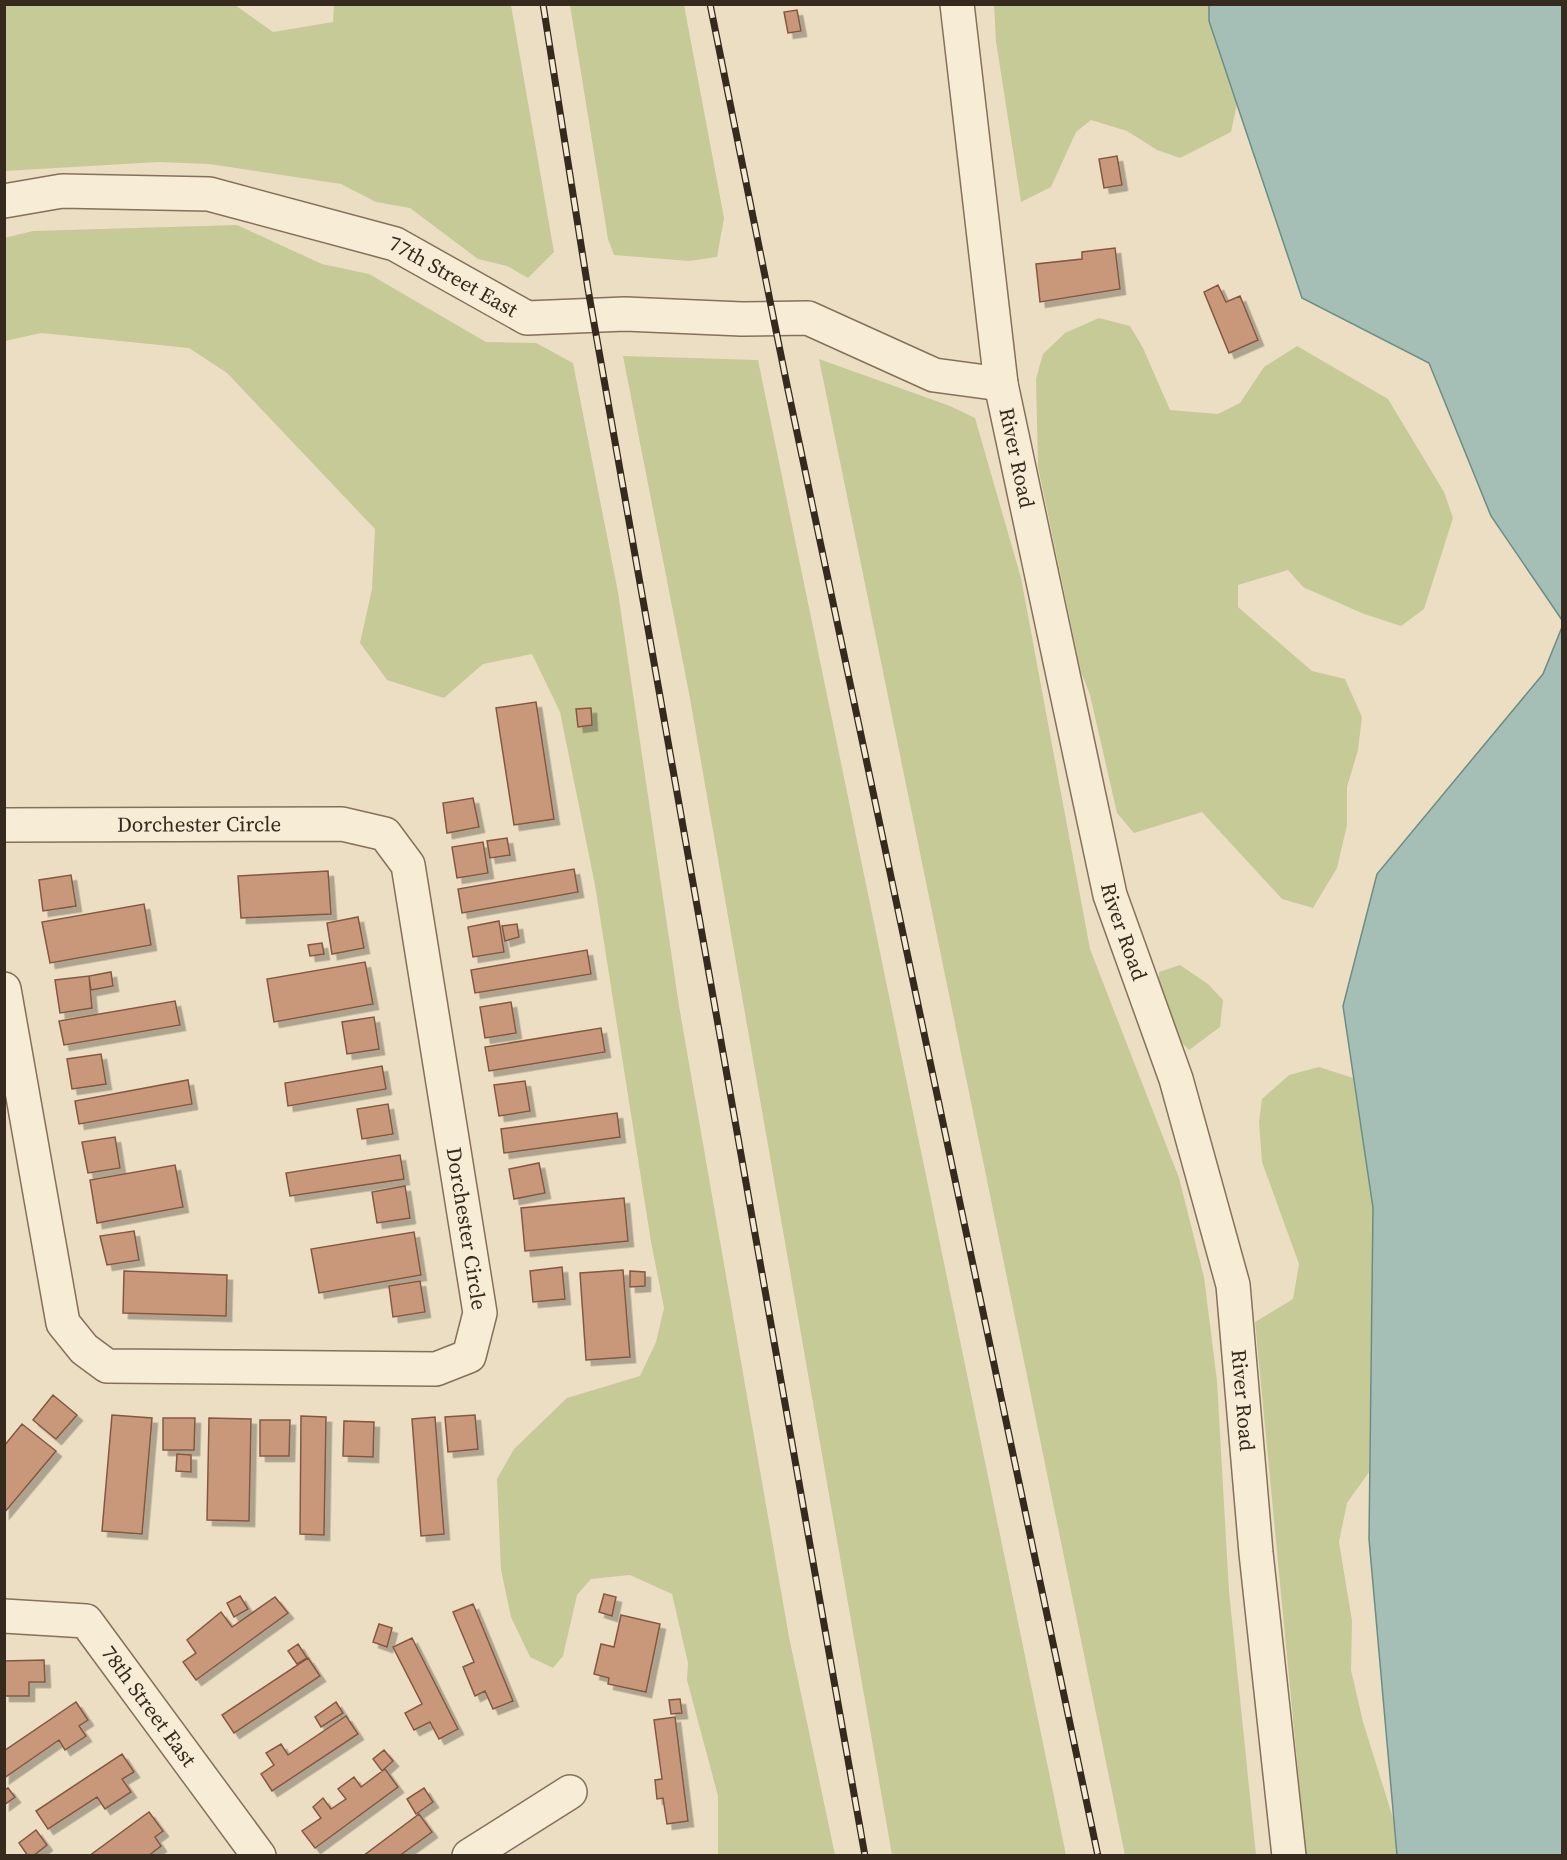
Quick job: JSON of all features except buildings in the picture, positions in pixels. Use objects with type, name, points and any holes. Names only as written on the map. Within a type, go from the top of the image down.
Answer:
[{"type":"street","name":"River Road","points":[[957,4],[1000,384],[1110,895],[1176,1079],[1233,1285],[1256,1552],[1289,1856]]},
{"type":"street","name":"77th Street East","points":[[4,201],[62,191],[209,194],[395,244],[527,318],[625,314],[742,319],[808,318],[934,375],[1000,384]]},
{"type":"street","name":"Dorchester Circle","points":[[4,825],[342,824],[385,834],[408,865],[480,1313],[469,1356],[436,1369],[107,1366],[84,1350],[63,1323],[4,989]]},
{"type":"street","name":"78th Street East","points":[[4,1616],[86,1622],[259,1856]]},
{"type":"street","points":[[469,1856],[570,1792]]},
{"type":"green space","points":[[5,4],[235,5],[273,32],[333,22],[334,5],[511,5],[554,252],[528,278],[507,266],[478,259],[410,208],[376,202],[341,184],[209,164],[158,162],[5,171]]},
{"type":"green space","points":[[570,5],[684,5],[724,218],[717,257],[689,261],[614,255],[608,239]]},
{"type":"green space","points":[[994,5],[1209,5],[1209,21],[1237,104],[1231,132],[1180,158],[1157,150],[1127,131],[1091,120],[1076,132],[1051,187],[1021,202],[996,41]]},
{"type":"green space","points":[[237,225],[322,264],[369,274],[486,342],[536,343],[573,363],[618,592],[679,1006],[789,1637],[835,1855],[718,1855],[718,1796],[687,1680],[688,1663],[672,1594],[630,1575],[591,1579],[577,1595],[563,1656],[553,1668],[530,1657],[511,1617],[501,1570],[497,1479],[514,1449],[567,1398],[640,1376],[656,1342],[664,1308],[651,1242],[595,885],[560,712],[532,654],[483,664],[444,698],[387,680],[360,643],[372,589],[375,529],[227,373],[189,348],[41,333],[5,341],[4,238],[33,231]]},
{"type":"green space","points":[[1099,318],[1130,326],[1143,348],[1170,410],[1218,414],[1240,403],[1264,367],[1297,346],[1388,399],[1444,492],[1453,518],[1424,609],[1401,626],[1364,614],[1303,587],[1288,570],[1238,585],[1238,607],[1312,671],[1345,679],[1362,717],[1358,750],[1347,787],[1347,825],[1337,868],[1313,908],[1282,899],[1202,812],[1134,833],[1117,813],[1090,695],[1081,672],[1038,467],[1036,379],[1043,354],[1065,333]]},
{"type":"green space","points":[[623,356],[758,360],[1066,1855],[892,1855],[689,693]]},
{"type":"green space","points":[[819,359],[950,406],[975,418],[1021,578],[1090,949],[1179,1178],[1204,1277],[1217,1381],[1229,1591],[1256,1855],[1125,1855]]},
{"type":"green space","points":[[1180,965],[1208,984],[1223,1000],[1220,1027],[1189,1050],[1168,1024],[1161,1005],[1159,972]]},
{"type":"green space","points":[[1319,1067],[1353,1078],[1373,1208],[1369,1472],[1347,1503],[1339,1542],[1352,1621],[1351,1670],[1363,1722],[1393,1818],[1397,1855],[1306,1855],[1255,1322],[1293,1299],[1299,1264],[1262,1162],[1259,1122],[1262,1099],[1289,1075]]},
{"type":"water","points":[[1209,4],[1562,5],[1562,620],[1491,516],[1429,363],[1302,298],[1209,21]]},
{"type":"water","points":[[1562,627],[1562,1855],[1397,1855],[1369,1539],[1373,1208],[1343,1006],[1377,874],[1543,674]]},
{"type":"railway","points":[[543,4],[588,289],[865,1856]]},
{"type":"railway","points":[[710,4],[787,385],[1098,1856]]}]
